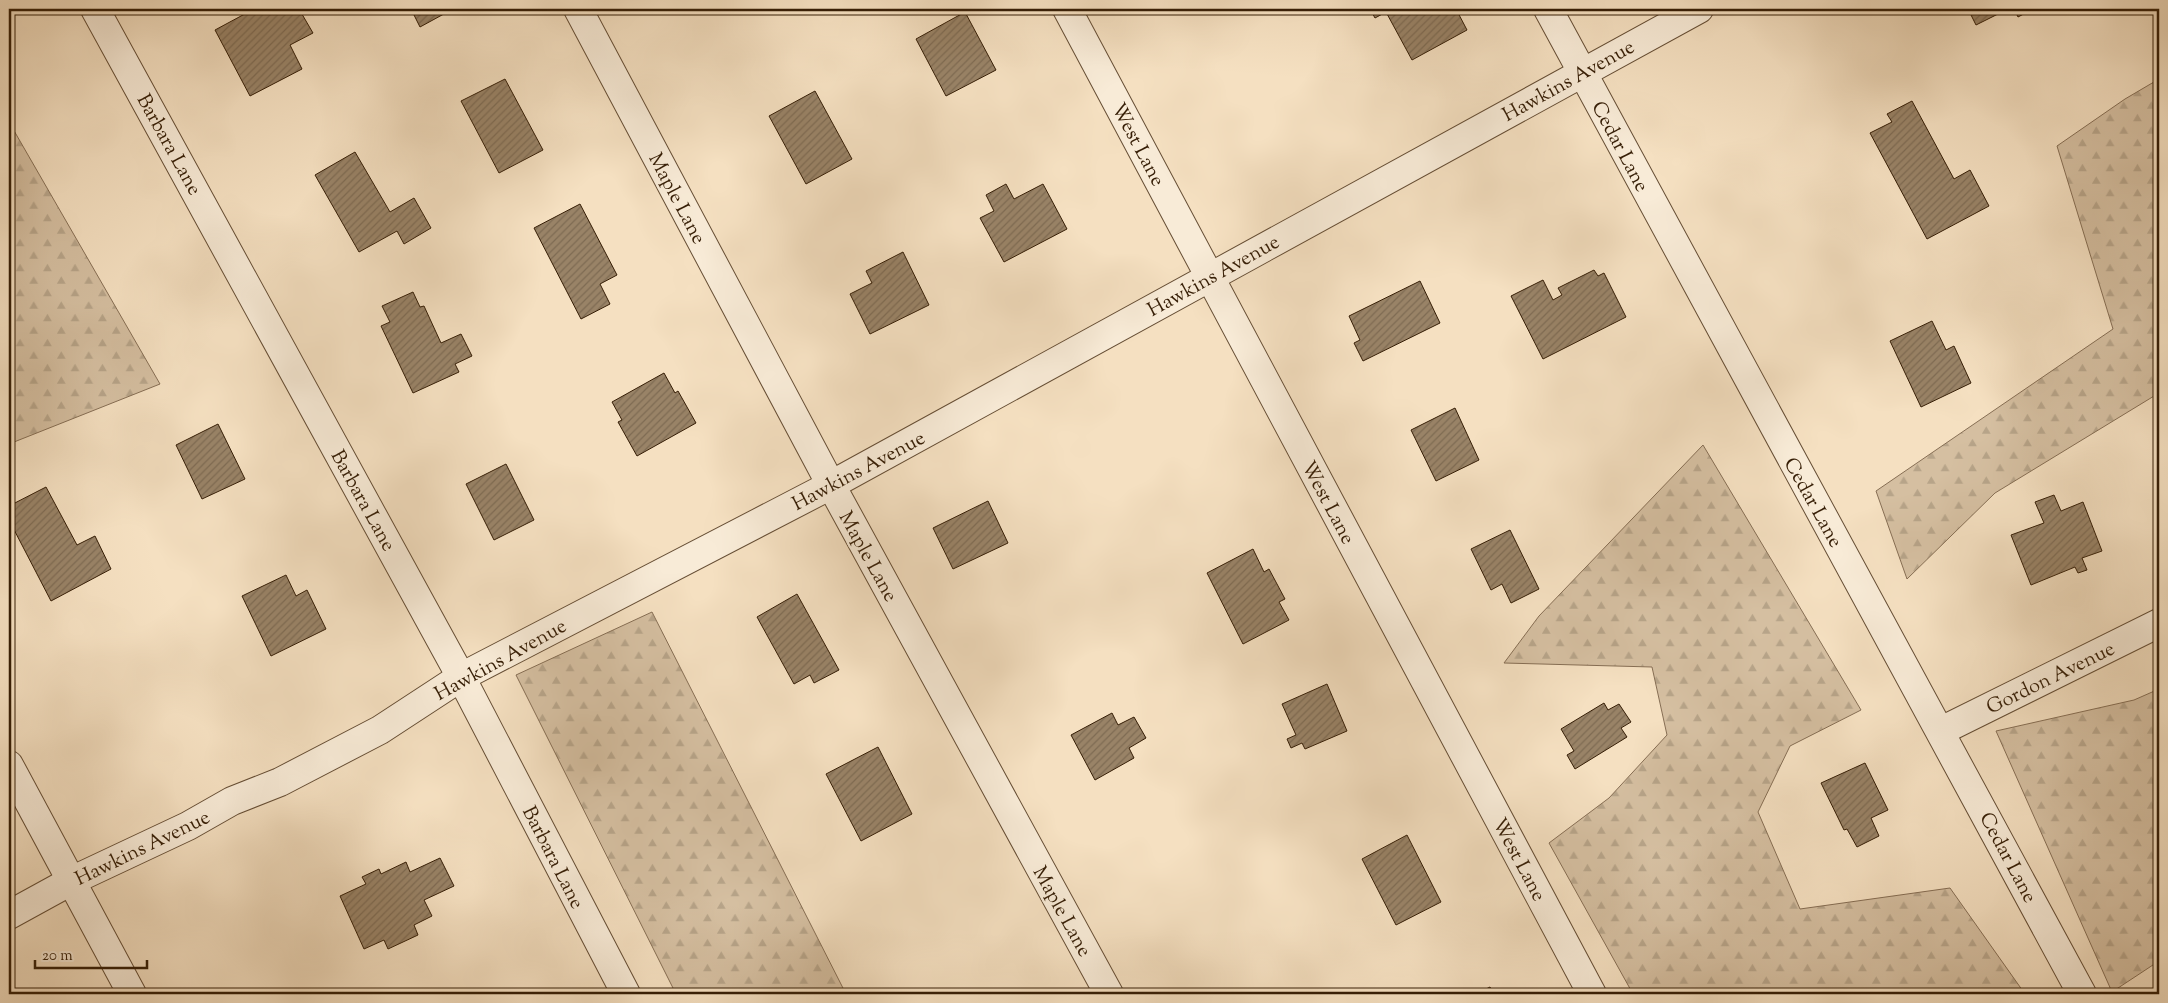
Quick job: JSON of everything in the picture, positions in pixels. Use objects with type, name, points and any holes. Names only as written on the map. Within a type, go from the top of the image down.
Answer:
[{"type":"street","name":"Barbara Lane","points":[[95,9],[461,677],[626,994]]},
{"type":"street","name":"Maple Lane","points":[[578,9],[831,485],[1109,994]]},
{"type":"street","name":"West Lane","points":[[1067,9],[1592,994]]},
{"type":"street","name":"Cedar Lane","points":[[1548,9],[2082,994]]},
{"type":"street","name":"Hawkins Avenue","points":[[9,915],[71,881],[188,826],[232,801],[280,782],[380,730],[461,677],[831,485],[1699,9]]},
{"type":"street","name":"Gordon Avenue","points":[[1941,731],[2159,623]]},
{"type":"street","points":[[9,766],[132,994]]},
{"type":"green space","points":[[2159,79],[2159,393],[1995,493],[1907,579],[1876,491],[2113,329],[2057,146],[2125,99]]},
{"type":"green space","points":[[9,122],[160,384],[9,444]]},
{"type":"green space","points":[[1703,445],[1861,710],[1790,746],[1758,812],[1800,909],[1950,888],[2025,994],[1633,994],[1549,843],[1609,798],[1667,735],[1652,667],[1504,663],[1539,616]]},
{"type":"green space","points":[[652,612],[846,994],[676,994],[516,675]]},
{"type":"green space","points":[[2159,689],[2159,961],[2112,992],[1996,731],[2134,700]]},
{"type":"building","points":[[254,9],[299,9],[313,33],[290,45],[302,69],[250,96],[215,30]]},
{"type":"building","points":[[411,9],[453,9],[420,27]]},
{"type":"building","points":[[1370,9],[1456,9],[1467,30],[1412,60],[1386,12],[1375,18]]},
{"type":"building","points":[[1968,9],[2008,9],[1976,25]]},
{"type":"building","points":[[2014,9],[2033,9],[2018,17]]},
{"type":"building","points":[[965,12],[996,70],[946,96],[916,39]]},
{"type":"building","points":[[505,79],[543,150],[499,173],[461,101]]},
{"type":"building","points":[[815,91],[852,159],[806,184],[769,116]]},
{"type":"building","points":[[1912,101],[1954,179],[1970,170],[1989,206],[1927,239],[1870,133],[1892,122],[1887,114]]},
{"type":"building","points":[[355,152],[390,212],[414,198],[431,228],[404,244],[397,231],[359,252],[315,175]]},
{"type":"building","points":[[1006,184],[1014,199],[1043,184],[1067,229],[1004,262],[980,218],[994,211],[986,195]]},
{"type":"building","points":[[580,204],[617,275],[600,284],[610,304],[581,319],[534,228]]},
{"type":"building","points":[[903,252],[929,305],[870,334],[850,294],[872,283],[866,271]]},
{"type":"building","points":[[1594,270],[1598,276],[1604,273],[1626,317],[1543,359],[1511,296],[1543,280],[1553,300],[1562,295],[1558,288]]},
{"type":"building","points":[[1420,281],[1440,323],[1363,361],[1354,343],[1360,340],[1349,316]]},
{"type":"building","points":[[413,292],[420,307],[424,306],[441,343],[461,334],[472,356],[455,364],[459,372],[413,393],[381,326],[390,322],[382,306]]},
{"type":"building","points":[[1932,321],[1946,350],[1954,346],[1971,383],[1921,407],[1890,341]]},
{"type":"building","points":[[664,373],[675,393],[678,391],[696,423],[637,456],[618,422],[622,420],[612,402]]},
{"type":"building","points":[[1455,408],[1479,460],[1436,481],[1411,430]]},
{"type":"building","points":[[218,424],[245,479],[202,499],[176,445]]},
{"type":"building","points":[[506,464],[534,520],[494,540],[466,484]]},
{"type":"building","points":[[46,487],[77,545],[95,536],[111,569],[51,601],[9,520],[9,506]]},
{"type":"building","points":[[2054,495],[2061,511],[2083,502],[2102,551],[2082,558],[2087,570],[2078,573],[2075,567],[2031,585],[2011,535],[2044,523],[2035,502]]},
{"type":"building","points":[[988,501],[1008,543],[953,569],[933,528]]},
{"type":"building","points":[[1510,530],[1539,589],[1511,603],[1502,584],[1491,590],[1471,549]]},
{"type":"building","points":[[1253,549],[1264,572],[1269,569],[1285,599],[1279,602],[1289,620],[1243,644],[1207,573]]},
{"type":"building","points":[[286,575],[296,596],[307,590],[326,629],[271,656],[242,596]]},
{"type":"building","points":[[797,594],[839,670],[814,683],[810,675],[794,684],[757,617]]},
{"type":"building","points":[[1327,684],[1347,731],[1305,749],[1302,743],[1291,748],[1287,739],[1296,735],[1282,704]]},
{"type":"building","points":[[1604,703],[1608,710],[1619,704],[1631,722],[1621,728],[1627,737],[1575,769],[1567,755],[1574,751],[1561,729]]},
{"type":"building","points":[[1112,713],[1118,725],[1134,717],[1146,738],[1129,748],[1134,758],[1095,780],[1071,735]]},
{"type":"building","points":[[878,747],[912,814],[861,841],[826,774]]},
{"type":"building","points":[[1865,763],[1888,810],[1871,818],[1879,836],[1857,847],[1847,829],[1844,830],[1821,783]]},
{"type":"building","points":[[1407,835],[1441,902],[1396,925],[1362,859]]},
{"type":"building","points":[[440,858],[454,886],[424,900],[432,916],[414,925],[418,935],[388,949],[384,940],[364,949],[340,896],[366,884],[362,877],[379,869],[381,874],[406,862],[410,872]]},
{"type":"building","points":[[1490,987],[1494,994],[1476,994]]}]
